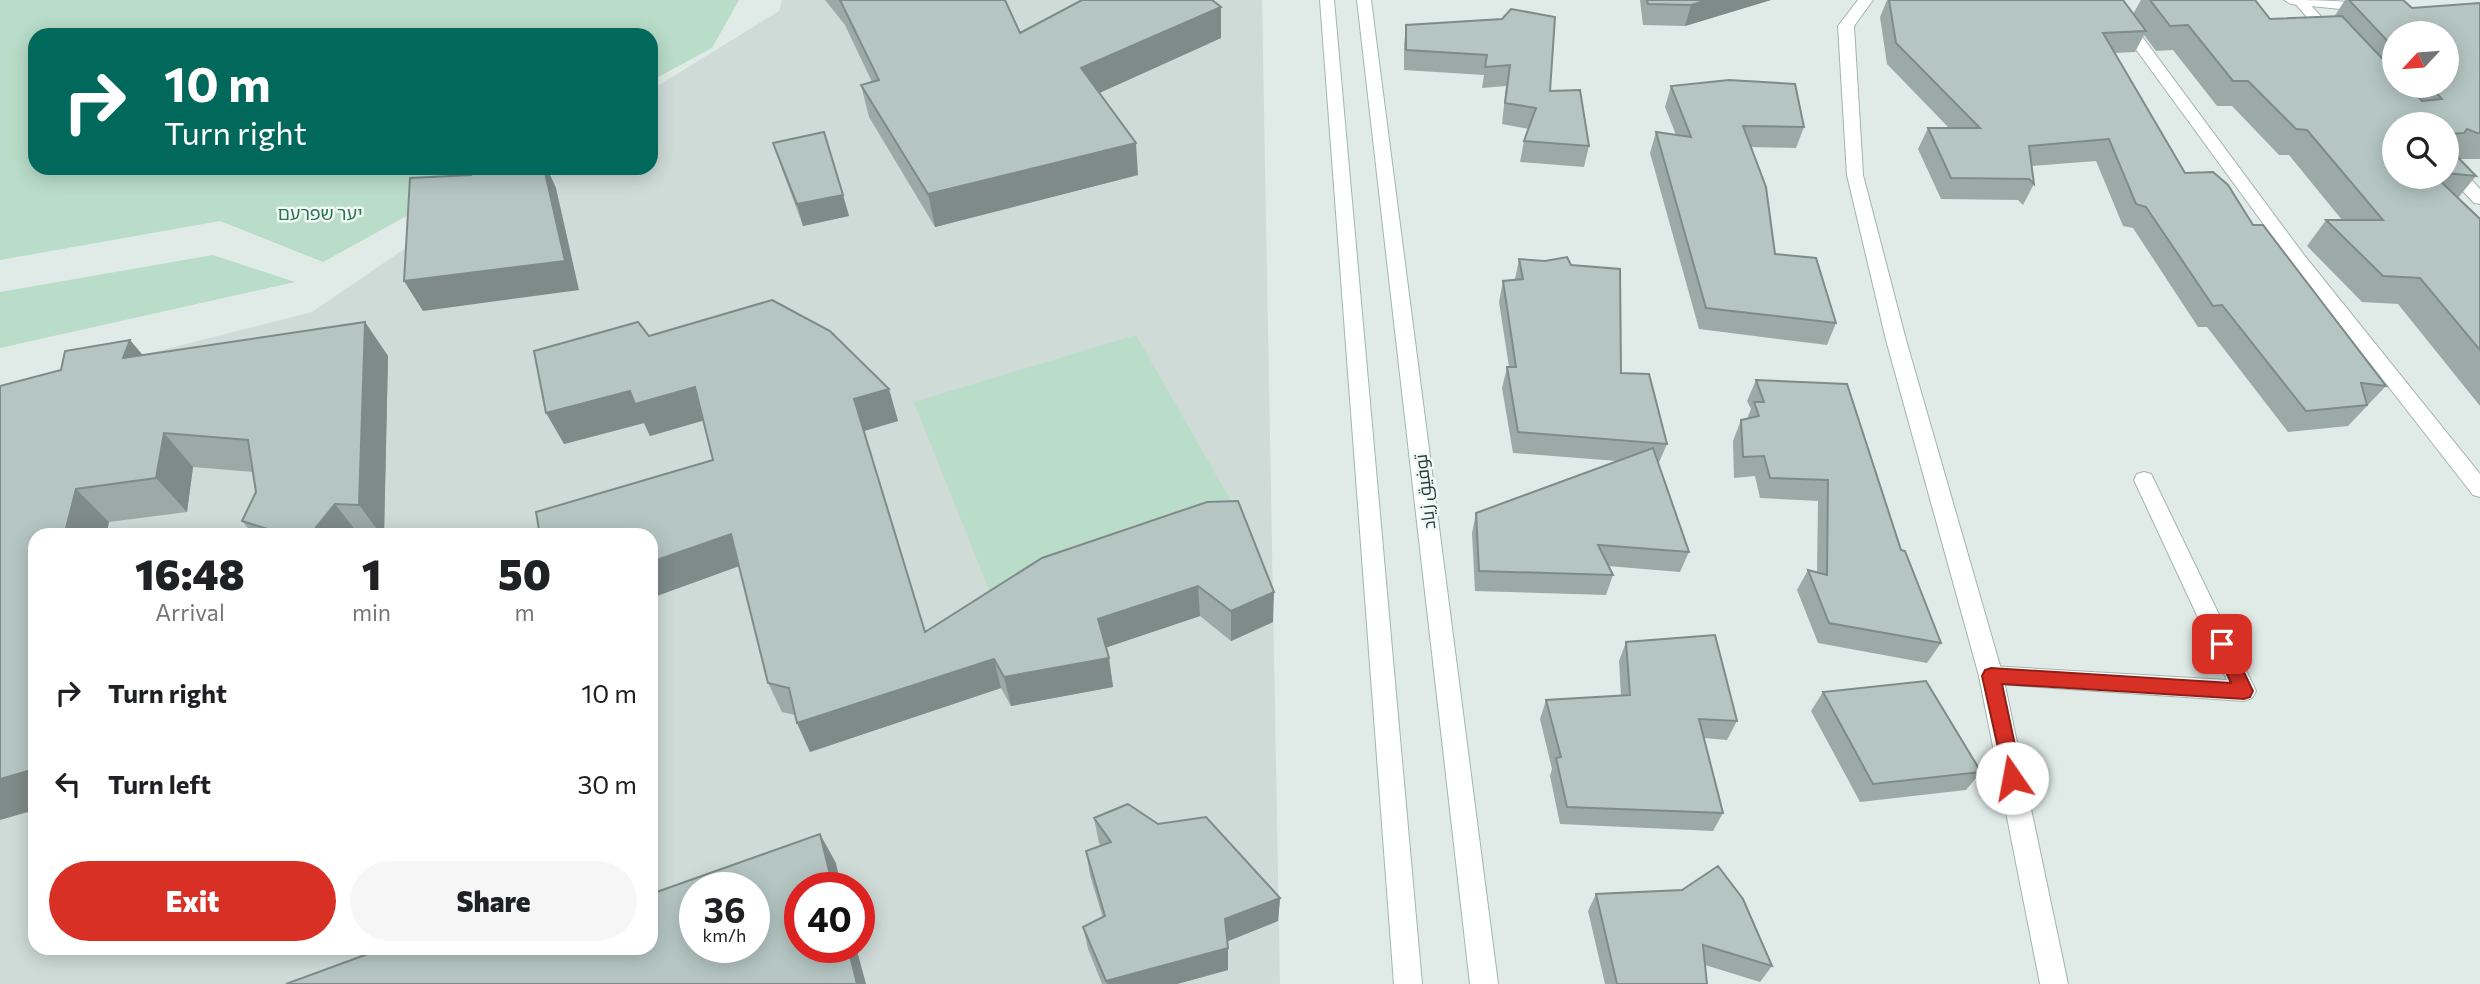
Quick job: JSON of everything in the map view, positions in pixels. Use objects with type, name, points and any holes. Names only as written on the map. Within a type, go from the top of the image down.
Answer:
[{"type":"street","points":[[1326,0],[1408,984]]},
{"type":"street","name":"توفيق زياد","points":[[1364,0],[1484,984]]},
{"type":"street","points":[[1866,0],[1846,26],[1854,175],[1896,340],[1991,676],[2054,984]]},
{"type":"street","points":[[2107,0],[2298,259],[2480,489]]},
{"type":"street","points":[[2295,1],[2384,9]]},
{"type":"street","points":[[2295,1],[2344,50]]},
{"type":"street","points":[[2459,176],[2480,199]]},
{"type":"street","points":[[1991,676],[2244,691],[2144,480]]},
{"type":"shaded area","points":[[782,0],[1262,0],[1280,984],[0,984],[0,391],[312,312],[513,175],[658,175],[658,86],[779,11]]},
{"type":"green space","name":"יער שפרעם","points":[[0,0],[739,0],[712,48],[658,77],[658,28],[28,28],[28,175],[481,175],[323,262],[220,221],[0,260]]},
{"type":"green space","points":[[213,255],[295,282],[0,348],[0,292]]},
{"type":"green space","points":[[1136,335],[1243,522],[996,607],[914,402]]},
{"type":"building","points":[[840,0],[1005,0],[1020,33],[1082,0],[1212,0],[1221,7],[1081,68],[1136,143],[928,194],[861,85],[879,80]]},
{"type":"building","points":[[1647,0],[1707,0],[1691,5],[1648,4]]},
{"type":"building","points":[[1889,0],[2123,0],[2146,31],[2103,33],[2185,173],[2213,172],[2228,185],[2253,225],[2263,225],[2386,386],[2361,383],[2367,405],[2306,411],[2222,305],[2213,306],[2146,207],[2136,204],[2109,139],[2029,146],[2034,184],[2029,179],[1951,178],[1928,128],[1980,128],[1896,43]]},
{"type":"building","points":[[2150,0],[2255,0],[2270,19],[2342,16],[2382,58],[2382,98],[2419,98],[2422,101],[2459,98],[2459,21],[2382,21],[2382,35],[2349,0],[2403,0],[2412,8],[2480,3],[2480,133],[2467,129],[2464,133],[2459,133],[2459,112],[2382,112],[2382,189],[2449,189],[2480,219],[2480,350],[2420,278],[2383,276],[2326,220],[2383,220],[2307,130],[2296,129],[2248,81],[2233,81],[2188,25],[2170,26]]},
{"type":"building","points":[[1511,9],[1555,17],[1550,91],[1580,90],[1589,146],[1524,141],[1536,108],[1505,103],[1510,65],[1485,67],[1487,55],[1406,50],[1406,25],[1502,19]]},
{"type":"building","points":[[1729,80],[1795,84],[1804,127],[1743,126],[1766,187],[1775,254],[1816,258],[1836,323],[1706,308],[1656,132],[1691,137],[1671,86]]},
{"type":"building","points":[[824,132],[843,195],[797,204],[773,143]]},
{"type":"building","points":[[2459,158],[2476,176],[2459,174]]},
{"type":"building","points":[[546,175],[565,261],[404,281],[410,178]]},
{"type":"building","points":[[1567,257],[1571,265],[1620,269],[1621,373],[1649,374],[1667,444],[1518,432],[1507,367],[1516,367],[1503,281],[1523,279],[1519,259],[1545,261]]},
{"type":"building","points":[[772,300],[830,331],[889,389],[854,399],[925,632],[1042,558],[1207,502],[1238,501],[1274,592],[1231,611],[1198,586],[1098,619],[1109,658],[1004,677],[994,659],[797,723],[789,688],[768,683],[731,534],[658,560],[658,528],[539,528],[536,512],[713,460],[695,387],[635,404],[630,391],[546,413],[534,351],[638,322],[649,336]]},
{"type":"building","points":[[365,322],[359,505],[335,504],[316,528],[264,528],[242,521],[256,492],[248,440],[164,433],[156,478],[76,489],[66,528],[28,528],[28,771],[0,779],[0,386],[61,370],[65,351],[130,340],[123,358]]},
{"type":"building","points":[[1756,380],[1847,384],[1901,550],[1905,551],[1941,643],[1829,623],[1808,570],[1827,575],[1828,480],[1770,478],[1764,456],[1743,457],[1741,420],[1759,416],[1754,402],[1764,402]]},
{"type":"building","points":[[1653,448],[1689,552],[1598,545],[1613,575],[1479,571],[1476,513]]},
{"type":"building","points":[[1715,635],[1737,721],[1699,719],[1723,813],[1567,807],[1556,758],[1561,757],[1546,700],[1630,695],[1626,642]]},
{"type":"building","points":[[1926,681],[1981,772],[1873,784],[1823,692]]},
{"type":"building","points":[[1128,804],[1158,824],[1206,817],[1280,898],[1225,919],[1228,948],[1106,981],[1083,927],[1105,916],[1086,851],[1111,842],[1094,818]]},
{"type":"building","points":[[820,834],[829,872],[784,872],[784,963],[852,963],[857,984],[286,984],[365,955],[658,955],[658,892],[679,884],[679,963],[770,963],[770,872],[713,872]]},
{"type":"building","points":[[1718,866],[1743,899],[1772,966],[1703,945],[1707,984],[1617,984],[1596,894],[1682,890]]},
{"type":"route","points":[[2012,778],[1991,676],[2244,691],[2222,644]]}]
